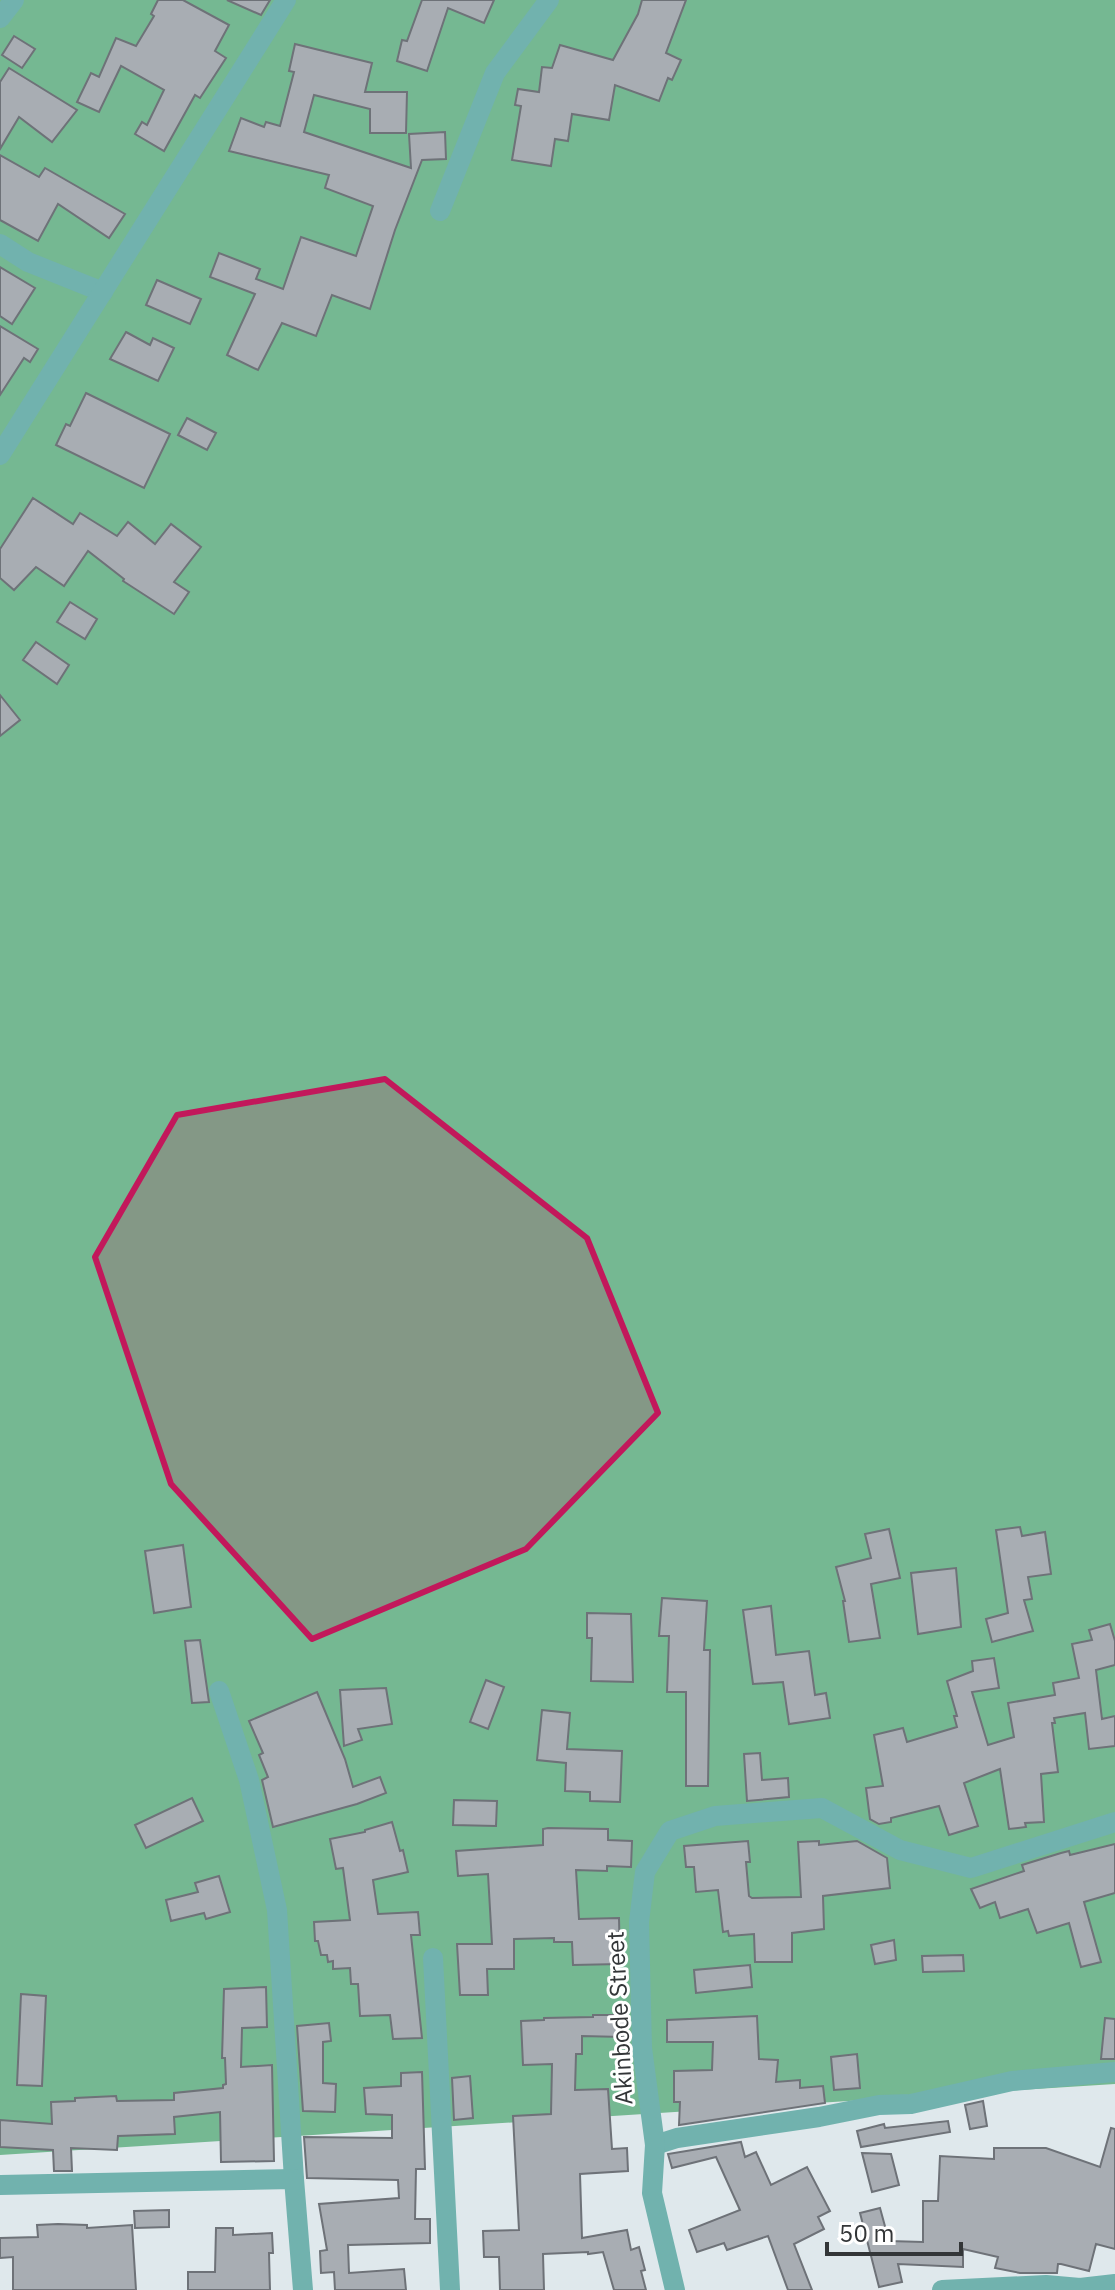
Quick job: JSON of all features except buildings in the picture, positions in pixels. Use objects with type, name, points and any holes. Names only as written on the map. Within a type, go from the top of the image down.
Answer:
[{"type":"street","points":[[0,18],[14,0]]},
{"type":"street","points":[[0,455],[286,0]]},
{"type":"street","points":[[440,211],[495,73],[549,0]]},
{"type":"street","points":[[0,244],[28,262],[103,292]]},
{"type":"street","points":[[219,1691],[249,1780],[277,1910],[303,2290]]},
{"type":"street","name":"Akinbode Street","points":[[675,2290],[652,2193],[655,2145],[642,2048],[639,1922],[645,1872],[670,1831],[715,1816],[822,1808],[900,1850],[971,1868],[1115,1822]]},
{"type":"street","points":[[433,1958],[450,2290]]},
{"type":"street","points":[[655,2145],[677,2138],[879,2105],[911,2104],[1012,2081],[1115,2072]]},
{"type":"street","points":[[0,2185],[294,2179]]},
{"type":"street","points":[[942,2290],[1046,2285],[1080,2289],[1115,2284]]},
{"type":"highlighted area","points":[[385,1079],[587,1238],[658,1413],[526,1549],[312,1639],[171,1484],[95,1257],[177,1115]]},
{"type":"green space","points":[[0,0],[1115,0],[1115,2084],[0,2155]]}]
